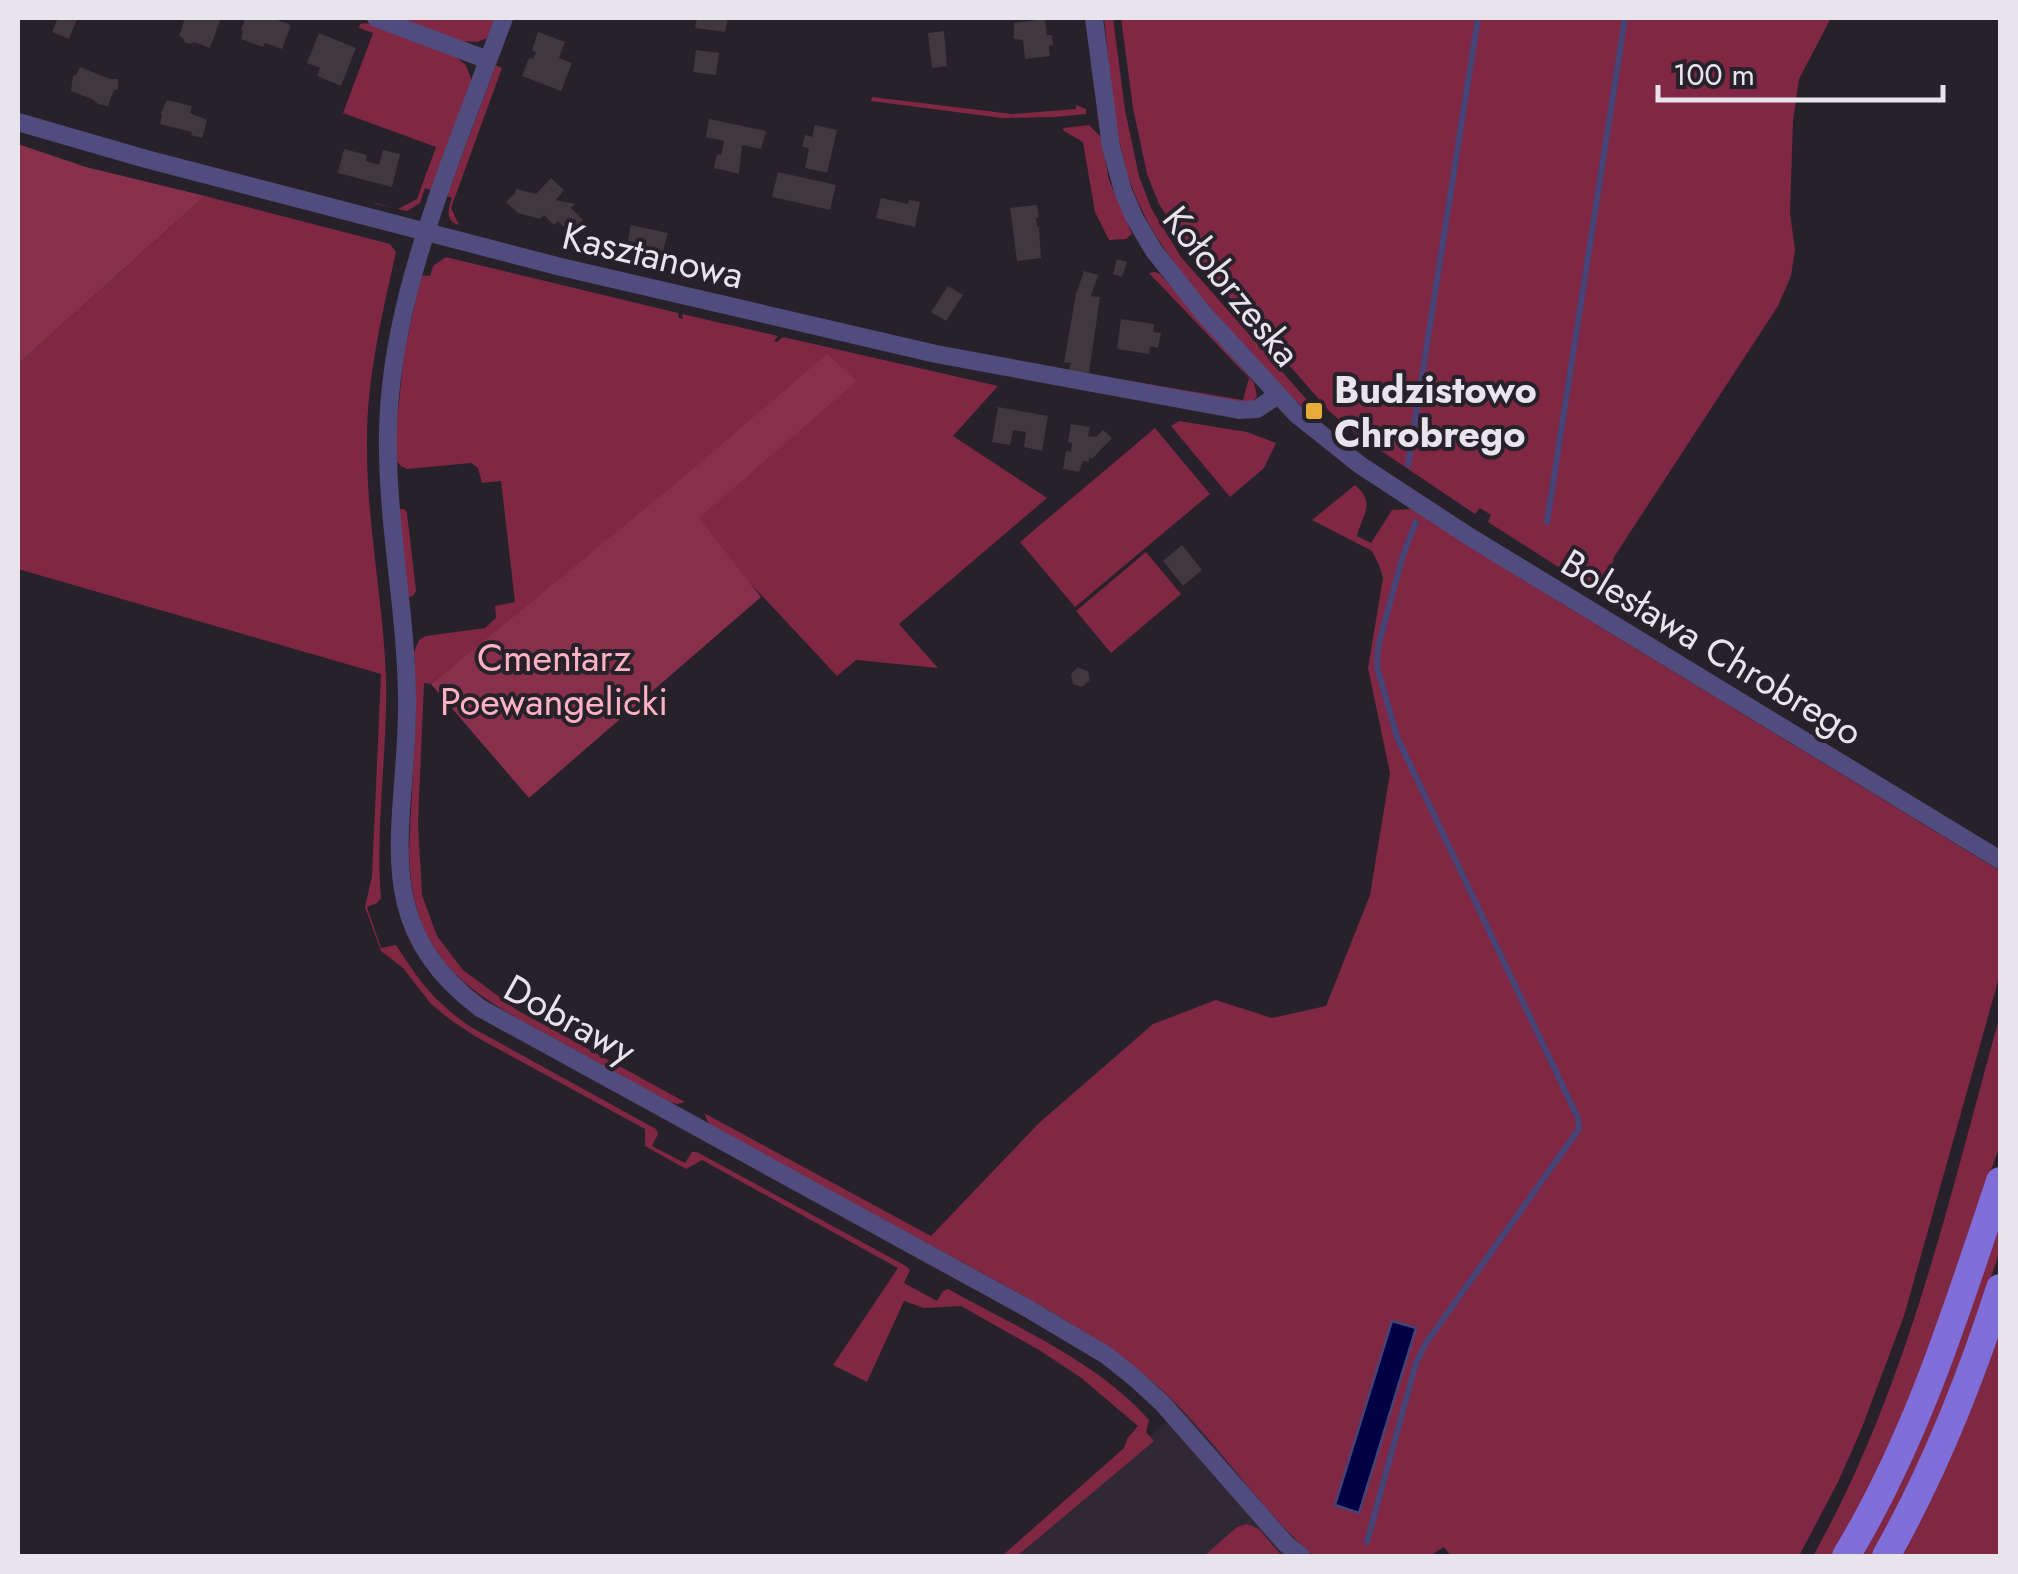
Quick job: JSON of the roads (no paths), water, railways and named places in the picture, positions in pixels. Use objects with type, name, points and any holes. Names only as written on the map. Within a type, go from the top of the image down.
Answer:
[{"type":"main road","points":[[1846,1556],[1894,1469],[1925,1398],[2000,1180]]},
{"type":"main road","points":[[1886,1556],[1956,1412],[2000,1288]]},
{"type":"street","points":[[376,18],[488,60]]},
{"type":"street","name":"Dobrawy","points":[[504,18],[414,267],[389,403],[389,495],[407,710],[400,874],[408,916],[429,959],[452,986],[480,1008],[1106,1355],[1163,1404],[1289,1550],[1301,1556]]},
{"type":"street","name":"Kołobrzeska","points":[[1094,18],[1111,147],[1123,191],[1154,251],[1278,395],[1321,436],[1392,487]]},
{"type":"street","name":"Kasztanowa","points":[[18,122],[561,267],[1008,369],[1239,410],[1257,409],[1278,395]]},
{"type":"street","name":"Bolesława Chrobrego","points":[[1392,487],[2000,860]]},
{"type":"waterway","points":[[1408,465],[1478,18]]},
{"type":"waterway","points":[[1547,522],[1625,18]]},
{"type":"waterway","points":[[1367,1542],[1416,1363],[1426,1343],[1579,1129],[1578,1118],[1397,737],[1377,667],[1378,647],[1416,522]]},
{"type":"place","name":"Budzistowo Chrobrego","points":[[1314,411]]},
{"type":"park label","name":"Cmentarz Poewangelicki","points":[[554,679]]}]
